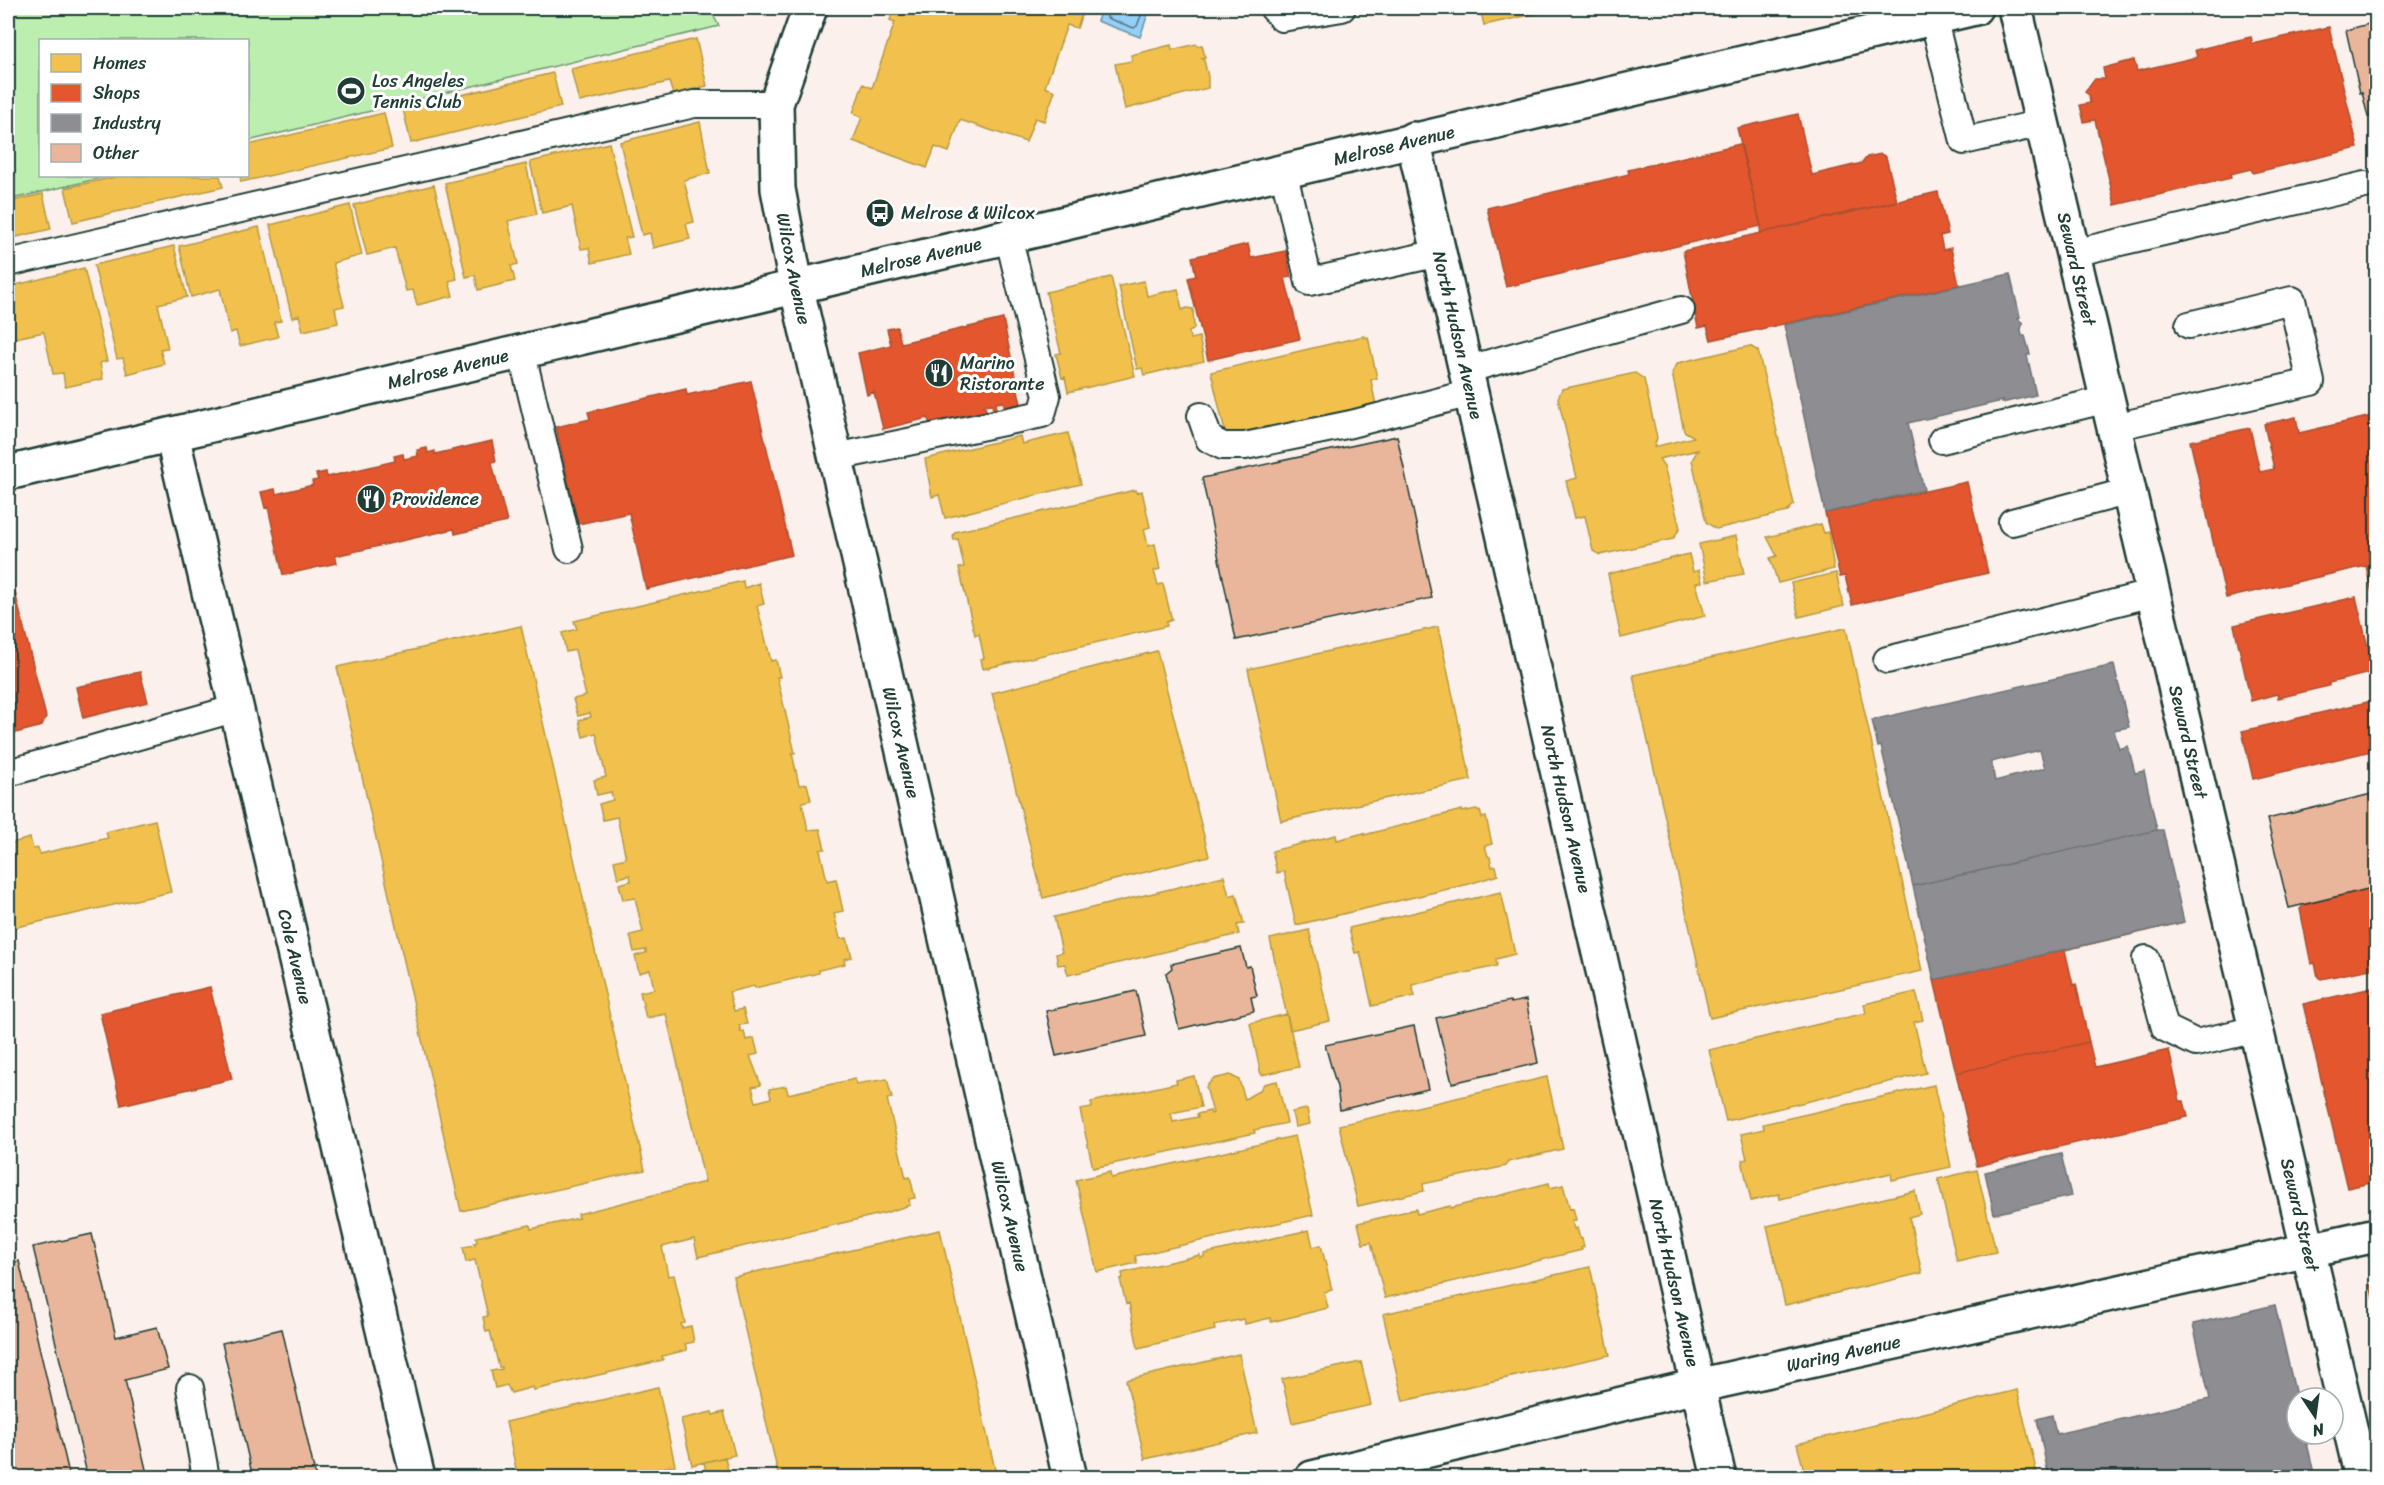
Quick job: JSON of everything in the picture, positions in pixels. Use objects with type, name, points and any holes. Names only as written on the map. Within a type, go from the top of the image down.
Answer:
[{"type":"street","name":"Wilcox Avenue","points":[[810,8],[776,104],[778,189],[796,285],[1070,1478]]},
{"type":"street","name":"Melrose Avenue","points":[[8,473],[1413,139],[1975,8]]},
{"type":"street","name":"Seward Street","points":[[2015,8],[2309,1251],[2365,1457]]},
{"type":"street","name":"North Hudson Avenue","points":[[1413,139],[1719,1478]]},
{"type":"street","name":"Cole Avenue","points":[[172,435],[418,1478]]},
{"type":"street","name":"Waring Avenue","points":[[1312,1478],[1697,1386],[2376,1235]]},
{"type":"lane","points":[[1273,8],[1282,18],[1342,8]]},
{"type":"lane","points":[[1933,17],[1964,141],[2042,123]]},
{"type":"lane","points":[[8,263],[694,104],[776,104]]},
{"type":"lane","points":[[1283,170],[1309,282],[1439,253]]},
{"type":"lane","points":[[2073,253],[2365,185]]},
{"type":"lane","points":[[836,457],[1042,414],[1047,396],[1008,235]]},
{"type":"lane","points":[[1942,440],[2311,382],[2292,300],[2189,325]]},
{"type":"lane","points":[[1201,416],[1209,440],[1223,446],[1245,446],[1351,424],[1468,381],[1681,310]]},
{"type":"lane","points":[[522,351],[569,549]]},
{"type":"lane","points":[[2012,522],[2130,491]]},
{"type":"lane","points":[[1887,660],[2154,593]]},
{"type":"lane","points":[[8,773],[237,708]]},
{"type":"lane","points":[[2146,959],[2165,1028],[2196,1043],[2257,1029]]},
{"type":"lane","points":[[190,1388],[206,1478]]},
{"type":"green space","name":"Los Angeles Tennis Club","points":[[8,8],[709,8],[719,26],[249,141],[249,39],[39,39],[39,177],[105,177],[8,200]]},
{"type":"water","points":[[1102,8],[1150,8],[1140,37],[1097,21]]},
{"type":"building: Homes","points":[[894,8],[1084,8],[1077,28],[1067,25],[1045,87],[1055,91],[1044,121],[1035,118],[1026,142],[960,120],[949,152],[935,147],[927,168],[853,141],[862,117],[853,113],[863,84],[872,88],[895,22],[890,20]]},
{"type":"building: Homes","points":[[1480,8],[1561,8],[1484,25]]},
{"type":"building: Homes","points":[[696,39],[707,86],[673,94],[669,82],[579,102],[571,69]]},
{"type":"building: Homes","points":[[1196,44],[1197,46],[1202,45],[1205,57],[1201,58],[1204,60],[1208,77],[1208,88],[1125,109],[1115,64],[1132,61],[1131,55],[1171,45],[1172,50]]},
{"type":"building: Homes","points":[[553,73],[561,107],[411,143],[403,109]]},
{"type":"building: Homes","points":[[384,113],[392,148],[241,182],[240,177],[249,177],[249,145]]},
{"type":"building: Homes","points":[[700,122],[710,173],[684,180],[694,222],[686,224],[690,239],[653,248],[650,233],[642,235],[620,142]]},
{"type":"building: Homes","points":[[609,143],[632,237],[625,238],[629,254],[592,263],[589,248],[581,249],[572,206],[542,213],[530,162]]},
{"type":"building: Homes","points":[[526,164],[537,214],[508,221],[518,264],[511,266],[515,281],[478,290],[475,275],[466,277],[445,183]]},
{"type":"building: Homes","points":[[115,177],[220,177],[223,187],[73,222],[65,188]]},
{"type":"building: Homes","points":[[434,185],[457,279],[449,281],[453,296],[417,305],[413,290],[406,291],[395,248],[367,255],[354,205]]},
{"type":"building: Homes","points":[[43,194],[51,229],[8,239],[8,202]]},
{"type":"building: Homes","points":[[350,205],[362,255],[333,263],[344,306],[335,308],[338,323],[303,331],[299,315],[292,318],[270,225]]},
{"type":"building: Homes","points":[[259,227],[281,321],[274,322],[278,337],[240,346],[236,331],[230,333],[220,289],[191,297],[179,246]]},
{"type":"building: Homes","points":[[174,246],[187,297],[158,304],[168,348],[160,349],[164,364],[127,374],[123,358],[117,359],[94,265]]},
{"type":"building: Homes","points":[[84,268],[107,361],[100,363],[103,379],[65,387],[63,373],[53,374],[44,332],[15,338],[8,305],[8,287]]},
{"type":"building: Homes","points":[[1111,277],[1135,376],[1068,392],[1056,354],[1061,353],[1046,292]]},
{"type":"building: Homes","points":[[1144,281],[1147,296],[1178,289],[1182,310],[1193,309],[1194,328],[1189,332],[1190,339],[1199,337],[1204,361],[1144,375],[1142,368],[1137,369],[1119,286]]},
{"type":"building: Homes","points":[[1364,336],[1364,338],[1368,337],[1377,378],[1371,380],[1376,406],[1258,434],[1257,429],[1226,436],[1211,372]]},
{"type":"building: Homes","points":[[1750,346],[1758,351],[1794,504],[1787,512],[1716,529],[1706,522],[1692,460],[1698,450],[1659,459],[1664,466],[1680,528],[1673,539],[1600,555],[1593,551],[1585,516],[1575,518],[1566,481],[1577,478],[1558,398],[1562,389],[1635,373],[1644,379],[1657,438],[1654,447],[1694,437],[1684,431],[1672,373],[1678,363]]},
{"type":"building: Homes","points":[[1068,433],[1081,484],[945,518],[939,495],[932,497],[925,459],[1020,436],[1022,444]]},
{"type":"building: Homes","points":[[1135,490],[1136,493],[1142,491],[1150,527],[1144,529],[1148,546],[1155,544],[1160,569],[1154,571],[1158,585],[1163,584],[1172,620],[1166,622],[1167,626],[983,669],[981,659],[984,658],[979,634],[975,635],[959,568],[964,567],[958,539],[954,540],[955,532]]},
{"type":"building: Homes","points":[[1821,524],[1824,533],[1828,532],[1834,569],[1778,583],[1770,558],[1777,556],[1767,537]]},
{"type":"building: Homes","points":[[1736,536],[1744,574],[1707,581],[1699,544]]},
{"type":"building: Homes","points":[[1689,554],[1693,572],[1699,570],[1702,582],[1696,583],[1705,616],[1621,638],[1608,574]]},
{"type":"building: Homes","points":[[1836,573],[1844,606],[1799,617],[1791,583]]},
{"type":"building: Homes","points":[[743,581],[744,588],[759,583],[764,604],[757,606],[771,661],[776,660],[780,677],[777,677],[795,753],[792,753],[799,785],[807,784],[811,800],[802,802],[808,830],[820,829],[825,849],[820,850],[827,881],[836,879],[843,911],[834,913],[840,939],[847,938],[852,957],[844,959],[845,964],[819,970],[819,973],[729,992],[734,1011],[743,1009],[747,1024],[739,1025],[741,1032],[744,1031],[746,1040],[754,1038],[758,1054],[750,1056],[761,1085],[752,1087],[756,1102],[771,1098],[769,1089],[786,1086],[788,1094],[855,1079],[856,1084],[887,1079],[892,1098],[887,1099],[906,1178],[910,1177],[915,1198],[909,1199],[910,1205],[885,1213],[698,1257],[694,1239],[662,1247],[668,1276],[674,1275],[685,1323],[681,1324],[682,1328],[691,1326],[694,1342],[685,1344],[687,1350],[662,1356],[663,1360],[534,1390],[533,1387],[511,1393],[507,1385],[495,1388],[491,1371],[502,1369],[502,1367],[499,1367],[490,1331],[486,1332],[483,1317],[488,1316],[475,1260],[466,1262],[463,1247],[475,1245],[476,1237],[530,1225],[531,1229],[579,1218],[578,1214],[705,1182],[666,1014],[646,1018],[640,992],[654,989],[650,970],[639,973],[635,956],[646,953],[646,950],[634,952],[630,935],[643,932],[635,898],[623,900],[619,884],[631,881],[630,875],[618,878],[614,861],[626,858],[617,817],[603,820],[599,804],[613,800],[611,792],[597,795],[594,780],[606,777],[596,733],[583,737],[579,720],[591,717],[590,713],[578,716],[573,699],[586,696],[575,650],[566,652],[562,633],[577,629],[574,621]]},
{"type":"building: Homes","points":[[521,626],[645,1170],[461,1211],[337,667]]},
{"type":"building: Homes","points":[[1438,627],[1471,780],[1281,821],[1248,669]]},
{"type":"building: Homes","points":[[1846,628],[1922,971],[1710,1018],[1633,675]]},
{"type":"building: Homes","points":[[1157,651],[1209,856],[1043,898],[992,693]]},
{"type":"building: Homes","points":[[1476,809],[1480,811],[1482,818],[1486,817],[1492,844],[1485,846],[1492,867],[1496,866],[1498,875],[1296,925],[1284,871],[1277,873],[1272,851],[1336,835],[1337,840],[1364,833],[1364,835],[1462,810],[1462,812]]},
{"type":"building: Homes","points":[[155,820],[171,892],[8,929],[8,844],[30,838],[33,849],[38,848],[40,854],[108,838],[106,832]]},
{"type":"building: Homes","points":[[1224,876],[1229,896],[1236,894],[1244,924],[1237,925],[1239,934],[1068,975],[1065,964],[1058,965],[1056,954],[1062,952],[1054,917]]},
{"type":"building: Homes","points":[[1501,892],[1515,954],[1496,959],[1497,966],[1412,985],[1415,996],[1372,1006],[1360,952],[1355,953],[1349,928]]},
{"type":"building: Homes","points":[[1309,930],[1330,1021],[1290,1030],[1270,939]]},
{"type":"building: Homes","points":[[1916,992],[1923,1020],[1914,1022],[1926,1073],[1726,1121],[1709,1050],[1866,1013],[1864,1004]]},
{"type":"building: Homes","points":[[1287,1014],[1299,1067],[1261,1075],[1250,1023]]},
{"type":"building: Homes","points":[[1230,1075],[1239,1080],[1245,1099],[1260,1090],[1264,1084],[1277,1081],[1287,1123],[1254,1130],[1255,1133],[1093,1168],[1080,1110],[1092,1108],[1091,1102],[1177,1083],[1176,1080],[1194,1076],[1201,1107],[1171,1113],[1173,1122],[1198,1117],[1197,1114],[1210,1111],[1211,1114],[1213,1113],[1206,1087],[1213,1079]]},
{"type":"building: Homes","points":[[1547,1077],[1563,1149],[1508,1162],[1506,1166],[1423,1184],[1424,1191],[1358,1206],[1339,1125]]},
{"type":"building: Homes","points":[[1934,1085],[1951,1167],[1892,1180],[1891,1173],[1780,1199],[1779,1194],[1751,1201],[1742,1160],[1747,1159],[1741,1134],[1764,1129],[1763,1124]]},
{"type":"building: Homes","points":[[1307,1109],[1310,1124],[1295,1127],[1292,1112]]},
{"type":"building: Homes","points":[[1295,1136],[1313,1215],[1135,1256],[1137,1263],[1097,1272],[1076,1180],[1110,1172],[1111,1178]]},
{"type":"building: Homes","points":[[1977,1170],[1996,1252],[1957,1261],[1938,1179]]},
{"type":"building: Homes","points":[[1549,1183],[1550,1188],[1563,1185],[1576,1220],[1572,1220],[1574,1229],[1577,1228],[1580,1239],[1582,1238],[1584,1247],[1581,1248],[1582,1250],[1385,1298],[1371,1242],[1363,1244],[1358,1223],[1416,1209],[1417,1214],[1450,1206],[1450,1208]]},
{"type":"building: Homes","points":[[1915,1191],[1920,1214],[1909,1217],[1922,1273],[1785,1305],[1767,1226]]},
{"type":"building: Homes","points":[[940,1230],[997,1478],[779,1478],[733,1277]]},
{"type":"building: Homes","points":[[1309,1230],[1313,1247],[1321,1245],[1332,1290],[1324,1292],[1328,1308],[1271,1322],[1270,1318],[1245,1324],[1244,1319],[1214,1325],[1215,1330],[1138,1348],[1129,1303],[1126,1304],[1120,1279],[1123,1278],[1122,1273],[1200,1255],[1200,1258],[1204,1257],[1204,1254]]},
{"type":"building: Homes","points":[[1590,1267],[1610,1355],[1403,1401],[1383,1314]]},
{"type":"building: Homes","points":[[1239,1354],[1257,1433],[1145,1459],[1126,1380]]},
{"type":"building: Homes","points":[[1361,1362],[1371,1405],[1292,1423],[1282,1379]]},
{"type":"building: Homes","points":[[658,1387],[675,1465],[620,1478],[518,1478],[506,1422]]},
{"type":"building: Homes","points":[[2017,1390],[2038,1478],[1806,1478],[1797,1444]]},
{"type":"building: Homes","points":[[712,1412],[713,1415],[724,1412],[735,1455],[692,1465],[681,1419]]},
{"type":"building: Homes","points":[[725,1457],[729,1475],[707,1478],[704,1462]]},
{"type":"building: Shops","points":[[2329,27],[2358,148],[2253,173],[2251,169],[2230,174],[2231,178],[2115,205],[2095,120],[2084,122],[2080,105],[2090,103],[2089,95],[2085,92],[2095,79],[2105,79],[2103,68],[2134,60],[2137,71],[2197,57],[2195,50],[2251,37],[2253,44]]},
{"type":"building: Shops","points":[[1798,114],[1812,175],[1862,163],[1867,157],[1881,154],[1886,157],[1897,201],[1760,233],[1761,226],[1737,128]]},
{"type":"building: Shops","points":[[1740,144],[1761,226],[1506,287],[1487,208],[1629,174],[1628,170]]},
{"type":"building: Shops","points":[[1938,192],[1948,234],[1940,236],[1943,250],[1951,248],[1959,285],[1711,340],[1707,326],[1698,328],[1683,251]]},
{"type":"building: Shops","points":[[1248,244],[1251,258],[1286,251],[1291,277],[1285,278],[1300,339],[1208,360],[1188,278],[1196,276],[1192,257]]},
{"type":"building: Shops","name":"Marino Ristorante","points":[[1003,319],[1021,404],[1005,408],[1003,402],[996,403],[997,410],[993,410],[992,404],[984,405],[987,412],[930,425],[928,418],[883,429],[874,392],[867,395],[858,353],[891,345],[887,329],[897,327],[901,343]]},
{"type":"building: Shops","points":[[751,381],[792,555],[646,589],[629,513],[578,524],[556,427],[590,419],[588,412],[686,389],[687,395]]},
{"type":"building: Shops","points":[[2376,415],[2376,591],[2372,592],[2366,566],[2226,598],[2190,441],[2250,428],[2260,472],[2274,469],[2264,424],[2296,417],[2299,433]]},
{"type":"building: Shops","points":[[492,441],[496,461],[492,462],[507,522],[455,534],[454,529],[335,556],[337,563],[283,575],[268,507],[265,508],[261,492],[275,489],[276,494],[313,485],[312,481],[318,480],[316,474],[326,472],[327,477],[395,461],[394,456],[403,454],[404,459],[418,456],[417,450],[427,448],[428,453],[435,451],[435,454]]},
{"type":"building: Shops","points":[[1967,482],[1988,573],[1852,605],[1845,576],[1840,577],[1825,513]]},
{"type":"building: Shops","points":[[8,564],[46,717],[42,726],[8,735]]},
{"type":"building: Shops","points":[[2356,597],[2374,672],[2329,683],[2329,686],[2278,698],[2277,694],[2251,701],[2234,625]]},
{"type":"building: Shops","points":[[140,672],[148,702],[83,718],[76,687]]},
{"type":"building: Shops","points":[[2376,700],[2376,750],[2253,779],[2242,731]]},
{"type":"building: Shops","points":[[2376,887],[2376,968],[2321,979],[2318,977],[2315,963],[2311,964],[2300,909],[2304,905]]},
{"type":"building: Shops","points":[[2184,922],[2065,950],[2073,985],[2076,984],[2089,1042],[1956,1073],[1934,980]]},
{"type":"building: Shops","points":[[210,987],[232,1079],[121,1105],[100,1013]]},
{"type":"building: Shops","points":[[2376,987],[2376,1182],[2347,1188],[2303,1004]]},
{"type":"building: Shops","points":[[2089,1042],[2095,1067],[2169,1050],[2180,1101],[2184,1101],[2188,1117],[1977,1166],[1956,1073]]},
{"type":"building: Shops","points":[[2376,1283],[2376,1310],[2370,1285]]},
{"type":"building: Industry","points":[[2010,274],[2020,317],[2018,319],[2023,323],[2022,336],[2025,336],[2030,354],[2027,355],[2036,395],[1908,423],[1924,490],[1825,513],[1784,325]]},
{"type":"building: Industry","points":[[2114,665],[2129,727],[2114,730],[2119,749],[2128,746],[2135,773],[2144,771],[2157,830],[1913,886],[1881,746],[1878,747],[1872,720]],"holes":[[[2040,750],[2045,768],[1995,781],[1991,762]]]},
{"type":"building: Industry","points":[[2163,830],[2184,922],[1934,980],[1913,886]]},
{"type":"building: Industry","points":[[2061,1154],[2071,1196],[1994,1214],[1985,1172]]},
{"type":"building: Industry","points":[[2275,1305],[2294,1386],[2285,1386],[2285,1446],[2308,1446],[2315,1478],[2049,1478],[2037,1419],[2052,1415],[2056,1434],[2210,1399],[2193,1324]]},
{"type":"building: Other","points":[[2376,22],[2376,115],[2368,117],[2362,92],[2360,93],[2346,30]]},
{"type":"building: Other","points":[[1397,436],[1432,598],[1236,640],[1202,478]]},
{"type":"building: Other","points":[[2376,793],[2376,887],[2289,908],[2267,819]]},
{"type":"building: Other","points":[[1241,948],[1246,967],[1250,966],[1257,996],[1251,997],[1254,1011],[1179,1029],[1166,973],[1172,968],[1171,964]]},
{"type":"building: Other","points":[[1136,991],[1146,1036],[1056,1056],[1046,1011]]},
{"type":"building: Other","points":[[1526,1000],[1538,1063],[1452,1083],[1436,1018],[1510,1001],[1511,1003]]},
{"type":"building: Other","points":[[1414,1026],[1428,1089],[1340,1110],[1337,1087],[1325,1045]]},
{"type":"building: Other","points":[[92,1234],[116,1337],[157,1327],[168,1369],[125,1380],[148,1478],[88,1478],[33,1247]]},
{"type":"building: Other","points":[[19,1261],[70,1478],[8,1478],[8,1264]]},
{"type":"building: Other","points":[[282,1329],[316,1478],[253,1478],[222,1343]]},
{"type":"place","name":"Los Angeles Tennis Club","points":[[351,91]]},
{"type":"place","name":"Melrose & Wilcox","points":[[880,213]]},
{"type":"place","name":"Marino Ristorante","points":[[939,373]]},
{"type":"place","name":"Providence","points":[[371,499]]}]
